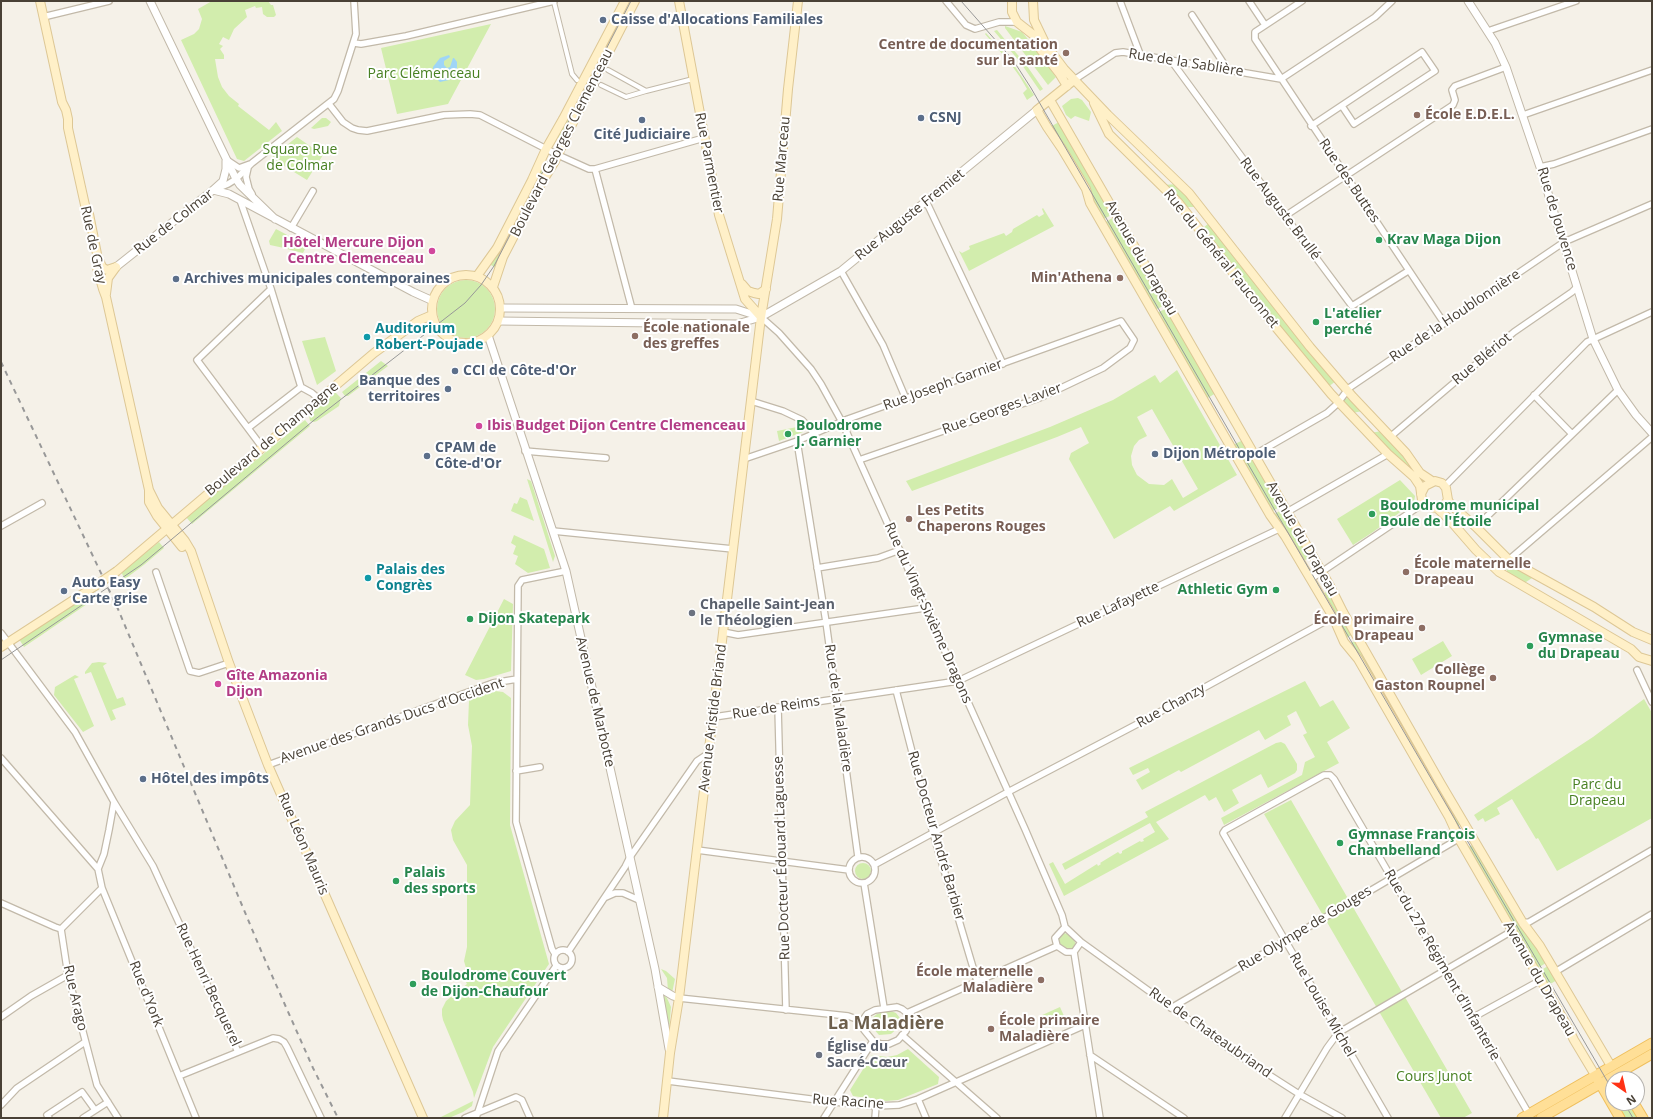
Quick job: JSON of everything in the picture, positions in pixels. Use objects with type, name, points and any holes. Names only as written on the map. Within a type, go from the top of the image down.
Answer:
[{"type":"main road","name":"Rue de Gray","points":[[40,1],[62,102],[67,114],[69,136],[97,254],[97,268],[106,296],[149,490],[169,526]]},
{"type":"main road","name":"Boulevard Georges Clemenceau","points":[[477,276],[497,248],[532,180],[546,149],[625,1]]},
{"type":"main road","name":"Boulevard Georges Clemenceau","points":[[493,287],[503,257],[542,182],[558,155],[574,118],[635,1]]},
{"type":"main road","name":"Rue Parmentier","points":[[679,1],[719,216],[740,279],[745,299],[761,317]]},
{"type":"main road","name":"Rue Marceau","points":[[761,317],[777,218],[788,89],[798,1]]},
{"type":"main road","points":[[1012,1],[1012,12],[1019,24],[1038,40],[1046,44]]},
{"type":"main road","points":[[1032,1],[1034,20],[1046,44]]},
{"type":"main road","points":[[1019,24],[1034,20]]},
{"type":"main road","points":[[1038,40],[1041,50],[1059,72],[1067,86]]},
{"type":"main road","name":"Rue du Général Fauconnet","points":[[1046,44],[1074,80],[1092,97],[1108,116],[1189,193],[1280,311],[1347,390],[1406,453],[1420,472],[1432,481],[1439,482],[1445,486]]},
{"type":"main road","name":"Rue Auguste Fremiet","points":[[1037,110],[1074,80]]},
{"type":"main road","name":"Rue du Général Fauconnet","points":[[1092,97],[1109,134],[1178,202],[1269,319],[1338,402],[1388,454],[1414,477],[1420,486],[1424,503]]},
{"type":"main road","name":"Avenue du Drapeau","points":[[1050,100],[1470,832],[1523,923],[1540,946],[1615,1071]]},
{"type":"main road","name":"Avenue du Drapeau","points":[[1037,110],[1086,189],[1090,203],[1279,529],[1312,579],[1333,617],[1344,642],[1358,659],[1449,817],[1459,839],[1620,1118]]},
{"type":"main road","points":[[97,254],[102,267],[107,270],[116,267]]},
{"type":"main road","name":"Rue de Colmar","points":[[106,296],[108,278],[116,267]]},
{"type":"main road","points":[[460,275],[477,276],[485,280],[493,287],[499,299],[500,308],[498,321],[494,329],[488,335],[476,342],[463,343],[451,340],[440,332],[432,315],[433,300],[437,290],[450,279],[460,275]]},
{"type":"main road","points":[[740,279],[744,287],[752,293],[759,294],[766,289]]},
{"type":"main road","name":"Boulevard de Champagne","points":[[4,644],[118,571],[262,447],[374,354],[418,321],[432,315]]},
{"type":"main road","name":"Avenue Aristide Briand","points":[[663,1118],[670,1053],[679,998],[714,718],[761,317]]},
{"type":"main road","points":[[1421,494],[1425,486],[1432,481]]},
{"type":"main road","points":[[1445,486],[1448,500],[1451,505],[1476,527],[1509,560],[1594,607],[1634,632],[1652,640]]},
{"type":"main road","points":[[1424,503],[1431,508],[1437,508],[1444,505],[1448,500]]},
{"type":"main road","points":[[1437,508],[1449,519],[1476,550],[1499,572],[1631,649],[1639,657],[1652,661]]},
{"type":"main road","name":"Rue Léon Mauris","points":[[169,526],[188,546],[229,663],[268,765],[423,1118]]},
{"type":"main road","points":[[1525,1116],[1652,1043]]},
{"type":"main road","points":[[1628,1071],[1652,1054]]},
{"type":"main road","points":[[1541,1118],[1605,1082]]},
{"type":"street","points":[[43,17],[109,1]]},
{"type":"street","points":[[150,1],[236,179],[240,185],[275,219]]},
{"type":"street","points":[[354,1],[357,30],[354,43],[361,44],[406,36],[554,2],[572,74],[577,80]]},
{"type":"street","points":[[946,1],[966,25],[975,29],[999,22],[1019,24]]},
{"type":"street","points":[[1120,1],[1140,54]]},
{"type":"street","points":[[1249,1],[1265,25],[1302,1]]},
{"type":"street","points":[[1281,79],[1375,17],[1392,1]]},
{"type":"street","name":"Rue de Jouvence","points":[[1468,1],[1499,50],[1506,68],[1540,167],[1593,339],[1618,390],[1652,433]]},
{"type":"street","points":[[1488,31],[1576,1]]},
{"type":"street","points":[[1192,15],[1228,70]]},
{"type":"street","name":"Rue des Buttes","points":[[1265,25],[1255,32],[1255,39],[1444,323]]},
{"type":"street","name":"Rue de Colmar","points":[[116,267],[214,190],[236,179],[252,163],[329,104],[336,96],[354,43]]},
{"type":"street","name":"Rue de la Sablière","points":[[1074,80],[1115,53],[1122,52],[1281,79]]},
{"type":"street","points":[[1312,126],[1422,52],[1435,71],[1354,124],[1342,106]]},
{"type":"street","name":"Rue Auguste Brullé","points":[[1170,59],[1352,306],[1408,271]]},
{"type":"street","points":[[1285,216],[1453,105],[1455,100],[1452,90],[1455,86],[1506,68]]},
{"type":"street","points":[[608,70],[646,91]]},
{"type":"street","points":[[1523,115],[1652,70]]},
{"type":"street","points":[[601,85],[626,97],[693,79]]},
{"type":"street","points":[[329,104],[343,122],[352,128],[367,131],[444,115],[480,115],[584,168],[595,169],[704,138]]},
{"type":"street","name":"Rue Auguste Fremiet","points":[[498,321],[737,324],[761,317],[842,271],[1037,110]]},
{"type":"street","points":[[1540,167],[1554,164],[1652,129]]},
{"type":"street","points":[[226,160],[239,168],[252,163]]},
{"type":"street","points":[[226,160],[224,178],[214,190],[226,193],[240,200],[291,228],[433,300]]},
{"type":"street","points":[[252,163],[246,172],[246,177],[249,189],[255,198]]},
{"type":"street","points":[[595,169],[632,309],[633,323]]},
{"type":"street","points":[[291,228],[313,191]]},
{"type":"street","points":[[240,200],[271,289],[301,387],[312,393],[320,400]]},
{"type":"street","points":[[926,201],[1003,364]]},
{"type":"street","name":"Rue de la Houblonnière","points":[[1347,390],[1564,242],[1652,204]]},
{"type":"street","points":[[247,219],[248,214],[256,209]]},
{"type":"street","points":[[842,271],[883,345],[906,399]]},
{"type":"street","name":"Rue Blériot","points":[[1390,437],[1514,332],[1577,287]]},
{"type":"street","points":[[262,447],[197,360],[271,289]]},
{"type":"street","points":[[500,308],[736,309],[761,317]]},
{"type":"street","points":[[1445,486],[1588,342],[1652,312]]},
{"type":"street","name":"Rue du Vingt-Sixième Dragons","points":[[761,317],[779,333],[811,369],[842,422],[1008,792],[1062,915],[1065,927]]},
{"type":"street","name":"Rue Joseph Garnier","points":[[744,459],[798,441],[842,422],[1121,321],[1134,340]]},
{"type":"street","name":"Avenue de Marbotte","points":[[488,335],[525,451],[566,571],[640,900],[670,1053]]},
{"type":"street","name":"Rue Georges Lavier","points":[[859,460],[1042,397],[1103,368],[1130,348],[1134,340]]},
{"type":"street","name":"Boulevard de Champagne","points":[[248,428],[301,387]]},
{"type":"street","points":[[1254,455],[1327,413],[1347,390]]},
{"type":"street","points":[[1476,527],[1618,390]]},
{"type":"street","points":[[1534,395],[1572,434]]},
{"type":"street","points":[[751,401],[784,411],[802,420],[811,429],[813,434]]},
{"type":"street","points":[[1499,572],[1509,560],[1652,437]]},
{"type":"street","name":"Rue de la Maladière","points":[[798,441],[837,698],[858,858]]},
{"type":"street","points":[[525,451],[606,458]]},
{"type":"street","points":[[1287,512],[1388,454]]},
{"type":"street","points":[[1,526],[42,503]]},
{"type":"street","points":[[1312,579],[1424,503]]},
{"type":"street","name":"Rue Lafayette","points":[[958,681],[1279,529]]},
{"type":"street","points":[[553,531],[733,550]]},
{"type":"street","points":[[817,568],[878,558],[900,550]]},
{"type":"street","points":[[556,954],[552,949],[516,822],[518,586],[522,580],[566,571]]},
{"type":"street","points":[[156,572],[190,671],[199,673],[229,663]]},
{"type":"street","points":[[723,632],[738,635],[925,608]]},
{"type":"street","name":"Rue Chanzy","points":[[874,865],[1145,720],[1333,617]]},
{"type":"street","name":"Rue Henri Becquerel","points":[[1,633],[4,644],[22,661],[75,732],[152,866],[238,1052],[273,1038],[284,1042],[321,1118]]},
{"type":"street","points":[[1637,670],[1652,702]]},
{"type":"street","name":"Avenue des Grands Ducs d'Occident","points":[[268,765],[493,683],[517,679]]},
{"type":"street","name":"Rue de Reims","points":[[714,718],[837,698],[958,681]]},
{"type":"street","name":"Rue Docteur André Barbier","points":[[896,690],[933,833],[977,981]]},
{"type":"street","name":"Rue Docteur Édouard Laguesse","points":[[778,707],[786,1010]]},
{"type":"street","points":[[568,952],[625,867],[630,857],[697,761],[709,753]]},
{"type":"street","points":[[1,758],[98,869]]},
{"type":"street","points":[[516,771],[540,767]]},
{"type":"street","name":"Rue Louise Michel","points":[[1330,775],[1324,775],[1225,830],[1224,835],[1388,1118]]},
{"type":"street","name":"Rue du 27e Régiment d'Infanterie","points":[[1330,775],[1445,970],[1525,1116]]},
{"type":"street","points":[[98,869],[105,848],[114,802]]},
{"type":"street","points":[[1459,839],[1470,832]]},
{"type":"street","name":"Rue Olympe de Gouges","points":[[1171,1008],[1459,839]]},
{"type":"street","points":[[697,850],[849,870]]},
{"type":"street","points":[[1523,923],[1533,919],[1652,850]]},
{"type":"street","points":[[858,858],[867,858],[874,865],[874,875],[870,881],[864,883],[854,881],[850,874],[849,870],[852,862],[858,858]]},
{"type":"street","name":"Rue d'York","points":[[98,869],[102,888],[196,1118]]},
{"type":"street","points":[[864,883],[884,1008]]},
{"type":"street","points":[[1,903],[55,928],[61,929],[102,888]]},
{"type":"street","points":[[605,897],[615,893],[622,893],[640,900]]},
{"type":"street","points":[[1555,972],[1652,914]]},
{"type":"street","points":[[1065,927],[1055,938],[1057,946],[1066,952],[1074,952]]},
{"type":"street","name":"Rue de Chateaubriand","points":[[1065,927],[1081,942],[1235,1053],[1299,1094],[1342,1118]]},
{"type":"street","name":"Rue Arago","points":[[61,929],[68,975],[97,1085],[118,1118]]},
{"type":"street","points":[[1285,1118],[1338,1033],[1512,931]]},
{"type":"street","points":[[1081,942],[1074,952],[1100,1118]]},
{"type":"street","points":[[906,1013],[1057,946]]},
{"type":"street","points":[[560,950],[568,952],[572,957],[570,965],[562,969],[556,966],[554,959],[556,954],[560,950]]},
{"type":"street","points":[[476,1118],[498,1051],[556,966]]},
{"type":"street","points":[[1,1017],[31,996],[68,975]]},
{"type":"street","points":[[1472,1018],[1540,980]]},
{"type":"street","points":[[658,987],[679,998],[848,1016],[862,1021]]},
{"type":"street","points":[[897,1007],[906,1013],[908,1025],[902,1036],[898,1040],[889,1044],[881,1044],[873,1041],[864,1030],[862,1021],[867,1014],[875,1010],[897,1007]]},
{"type":"street","name":"Rue Racine","points":[[668,1081],[834,1102],[876,1106],[899,1105],[918,1099],[1085,1025]]},
{"type":"street","points":[[902,1036],[997,1118]]},
{"type":"street","points":[[824,1118],[873,1041]]},
{"type":"street","points":[[1,1105],[17,1088],[85,1042]]},
{"type":"street","points":[[179,1076],[238,1052]]},
{"type":"street","points":[[1090,1055],[1184,1118]]},
{"type":"street","points":[[50,1118],[47,1115],[82,1092],[95,1110]]},
{"type":"street","points":[[465,1118],[516,1097],[522,1100],[530,1118]]},
{"type":"street","points":[[918,1099],[926,1118]]},
{"type":"street","points":[[83,1118],[108,1102]]},
{"type":"street","points":[[875,1118],[876,1106]]},
{"type":"green space","points":[[212,1],[268,1],[271,5],[273,5],[276,15],[274,17],[267,17],[263,14],[262,7],[256,8],[255,6],[245,10],[247,17],[234,29],[229,40],[223,37],[219,44],[223,46],[220,49],[224,55],[224,59],[215,59],[218,77],[222,87],[229,96],[239,104],[238,106],[269,130],[276,122],[282,131],[244,161],[237,159],[181,40],[194,34],[199,29],[202,19],[198,9]]},
{"type":"green space","points":[[627,1],[633,1],[563,141],[555,136]]},
{"type":"green space","name":"Parc Clémenceau","points":[[491,24],[448,104],[397,114],[381,48]]},
{"type":"green space","points":[[1005,26],[1022,32],[1037,50],[1056,77],[1048,85],[1005,28]]},
{"type":"green space","points":[[997,30],[1027,66],[1043,89],[1040,91],[1020,62],[994,31]]},
{"type":"green space","points":[[986,33],[1012,62],[1034,95],[1027,100],[1023,93],[1027,89],[1020,77],[985,34]]},
{"type":"green space","points":[[1078,98],[1082,100],[1091,112],[1089,121],[1075,116],[1071,119],[1066,115],[1062,106],[1071,99]]},
{"type":"green space","points":[[322,118],[326,118],[331,122],[328,126],[314,129],[311,128]]},
{"type":"green space","points":[[1059,122],[1113,214],[1102,220],[1050,127]]},
{"type":"green space","name":"Square Rue de Colmar","points":[[297,137],[323,155],[307,180],[276,161],[273,156]]},
{"type":"green space","points":[[541,162],[550,167],[497,269],[488,263]]},
{"type":"green space","points":[[1177,184],[1197,207],[1185,207],[1164,185]]},
{"type":"green space","points":[[1043,208],[1054,226],[969,271],[959,251],[962,253],[970,249],[969,246],[1004,233],[1006,236],[1012,232],[1013,229],[1037,215],[1039,217],[1044,214]]},
{"type":"green space","points":[[1114,217],[1165,305],[1155,310],[1104,223]]},
{"type":"green space","points":[[1209,223],[1336,381],[1328,387],[1299,353],[1203,228]]},
{"type":"green space","points":[[276,229],[291,237],[284,248],[270,245],[269,241]]},
{"type":"green space","points":[[294,238],[307,245],[303,253],[287,249]]},
{"type":"green space","points":[[466,280],[482,285],[490,293],[495,309],[490,325],[482,333],[466,338],[450,333],[442,325],[437,309],[442,293],[450,285]]},
{"type":"green space","points":[[1167,308],[1216,393],[1206,399],[1157,313]]},
{"type":"green space","points":[[325,337],[336,371],[317,385],[302,341]]},
{"type":"green space","points":[[381,361],[388,366],[348,396],[345,396],[342,392]]},
{"type":"green space","points":[[1177,370],[1237,475],[1174,511],[1170,506],[1114,539],[1069,459],[1071,453],[1089,443],[1081,427],[912,491],[906,481],[1050,427],[1113,400],[1155,375],[1160,383]],"holes":[[[1152,409],[1198,489],[1183,498],[1172,479],[1164,485],[1149,484],[1137,475],[1132,465],[1131,456],[1134,446],[1139,440],[1147,436],[1137,417]]]},
{"type":"green space","points":[[335,392],[341,398],[339,406],[317,421],[310,421],[309,415]]},
{"type":"green space","points":[[1350,397],[1363,411],[1352,413],[1343,401]]},
{"type":"green space","points":[[305,420],[310,426],[192,524],[186,517]]},
{"type":"green space","name":"Boulodrome J. Garnier","points":[[802,426],[803,432],[779,441],[777,431]]},
{"type":"green space","points":[[1382,431],[1406,457],[1420,477],[1419,479],[1370,433]]},
{"type":"green space","points":[[1243,440],[1281,506],[1271,512],[1233,445]]},
{"type":"green space","points":[[527,479],[531,481],[555,556],[553,562]]},
{"type":"green space","name":"Boulodrome municipal Boule de l'Étoile","points":[[1400,480],[1415,496],[1414,502],[1353,545],[1337,519]]},
{"type":"green space","points":[[520,497],[527,500],[534,521],[511,511],[514,503],[517,504]]},
{"type":"green space","points":[[1283,509],[1311,557],[1303,561],[1273,515]]},
{"type":"green space","points":[[514,535],[544,549],[550,568],[528,573],[515,564],[518,556],[513,554],[516,546],[511,543]]},
{"type":"green space","points":[[159,542],[164,548],[125,579],[121,572]]},
{"type":"green space","points":[[1511,566],[1532,578],[1523,584],[1507,573],[1507,569]]},
{"type":"green space","points":[[1329,590],[1353,634],[1345,639],[1323,594]]},
{"type":"green space","points":[[86,595],[90,602],[24,647],[19,639]]},
{"type":"green space","points":[[504,599],[513,604],[511,671],[476,680],[465,675]]},
{"type":"green space","points":[[1357,640],[1463,823],[1456,827],[1348,644]]},
{"type":"green space","points":[[1443,641],[1452,656],[1421,675],[1412,659]]},
{"type":"green space","points":[[92,663],[107,663],[103,666],[117,699],[123,697],[126,705],[112,710],[116,719],[111,721],[91,672],[85,674]]},
{"type":"green space","points":[[75,675],[79,677],[74,679],[94,726],[83,732],[54,695],[55,687]]},
{"type":"green space","points":[[1305,681],[1320,707],[1333,700],[1350,728],[1327,742],[1339,763],[1224,825],[1221,818],[1302,775],[1305,762],[1315,757],[1303,735],[1307,733],[1296,711],[1287,716],[1291,725],[1265,740],[1259,730],[1181,772],[1179,770],[1142,790],[1136,780],[1150,772],[1148,768],[1133,775],[1129,768]]},
{"type":"green space","points":[[495,691],[503,692],[511,698],[510,825],[549,964],[493,1047],[474,1098],[473,1092],[442,1015],[442,1009],[446,1001],[467,984],[462,974],[466,968],[464,961],[467,947],[467,865],[453,840],[451,830],[455,821],[470,805],[472,746],[468,725],[469,700]]},
{"type":"green space","name":"Parc du Drapeau","points":[[1644,699],[1652,713],[1652,818],[1557,871],[1538,838],[1536,839],[1512,799],[1497,808],[1500,814],[1485,822],[1483,818],[1478,821],[1474,815],[1593,737]]},
{"type":"green space","points":[[1281,742],[1285,744],[1297,764],[1297,770],[1295,773],[1268,788],[1261,774],[1232,790],[1239,803],[1224,812],[1216,797],[1209,801],[1205,795],[1156,822],[1169,839],[1064,896],[1049,864],[1053,862],[1065,884],[1097,864],[1098,866],[1101,864],[1100,863],[1118,852],[1120,854],[1122,851],[1140,841],[1144,841],[1143,839],[1155,832],[1150,823],[1065,870],[1062,864],[1148,817],[1145,812],[1276,743]]},
{"type":"green space","name":"Cours Junot","points":[[1291,800],[1472,1113],[1463,1118],[1441,1118],[1264,814]]},
{"type":"green space","points":[[1475,844],[1546,963],[1536,969],[1466,848]]},
{"type":"green space","points":[[863,863],[869,865],[871,871],[869,877],[863,879],[857,877],[855,871],[857,865]]},
{"type":"green space","points":[[1064,933],[1070,935],[1074,939],[1076,946],[1074,949],[1069,950],[1060,944],[1058,937]]},
{"type":"green space","points":[[1548,966],[1557,980],[1547,986],[1538,972]]},
{"type":"green space","points":[[661,969],[666,971],[675,979],[672,993],[668,991],[667,978]]},
{"type":"green space","points":[[662,996],[667,998],[671,1007],[669,1032]]},
{"type":"green space","points":[[1060,1007],[1064,1016],[1045,1025],[1040,1016]]},
{"type":"green space","points":[[891,1011],[896,1013],[900,1018],[900,1026],[891,1034],[879,1035],[871,1026],[872,1018],[877,1014]]},
{"type":"green space","points":[[908,1049],[939,1077],[938,1084],[898,1100],[886,1101],[853,1096],[850,1090],[872,1055],[887,1057],[897,1055]]},
{"type":"green space","points":[[473,1101],[472,1106],[463,1112],[449,1118],[439,1118]]},
{"type":"green space","points":[[1619,1111],[1635,1111],[1639,1118],[1623,1118]]},
{"type":"water","points":[[449,55],[450,57],[444,61],[444,65],[447,68],[450,67],[454,58],[457,62],[457,69],[449,80],[440,82],[433,75],[433,67],[440,58]]},
{"type":"tram line","points":[[1,660],[141,565],[313,421],[465,303],[481,285],[494,266],[631,1]]},
{"type":"tram line","points":[[961,1],[1013,60],[1031,88],[1605,1077]]},
{"type":"tram line","points":[[1629,1111],[1633,1118]]},
{"type":"railway","points":[[1,362],[118,609],[262,953],[313,1068],[338,1118]]},
{"type":"place","name":"Caisse d'Allocations Familiales","points":[[603,20]]},
{"type":"place","name":"Centre de documentation sur la santé","points":[[1066,53]]},
{"type":"place","name":"École E.D.E.L.","points":[[1417,115]]},
{"type":"place","name":"CSNJ","points":[[921,118]]},
{"type":"place","name":"Cité Judiciaire","points":[[642,120]]},
{"type":"place","name":"Krav Maga Dijon","points":[[1379,240]]},
{"type":"place","name":"Hôtel Mercure Dijon Centre Clemenceau","points":[[432,251]]},
{"type":"place","name":"Min'Athena","points":[[1120,278]]},
{"type":"place","name":"Archives municipales contemporaines","points":[[176,279]]},
{"type":"place","name":"L'atelier perché","points":[[1316,322]]},
{"type":"place","name":"École nationale des greffes","points":[[635,336]]},
{"type":"place","name":"Auditorium Robert-Poujade","points":[[367,337]]},
{"type":"place","name":"CCI de Côte-d'Or","points":[[455,371]]},
{"type":"place","name":"Banque des territoires","points":[[448,389]]},
{"type":"place","name":"Ibis Budget Dijon Centre Clemenceau","points":[[479,426]]},
{"type":"place","name":"Boulodrome J. Garnier","points":[[788,434]]},
{"type":"place","name":"Dijon Métropole","points":[[1155,454]]},
{"type":"place","name":"CPAM de Côte-d'Or","points":[[427,456]]},
{"type":"place","name":"Boulodrome municipal Boule de l'Étoile","points":[[1372,514]]},
{"type":"place","name":"Les Petits Chaperons Rouges","points":[[909,519]]},
{"type":"place","name":"École maternelle Drapeau","points":[[1406,572]]},
{"type":"place","name":"Palais des Congrès","points":[[368,578]]},
{"type":"place","name":"Athletic Gym","points":[[1276,590]]},
{"type":"place","name":"Auto Easy Carte grise","points":[[64,591]]},
{"type":"place","name":"Chapelle Saint-Jean le Théologien","points":[[692,613]]},
{"type":"place","name":"Dijon Skatepark","points":[[470,619]]},
{"type":"place","name":"École primaire Drapeau","points":[[1422,628]]},
{"type":"place","name":"Gymnase du Drapeau","points":[[1530,646]]},
{"type":"place","name":"Collège Gaston Roupnel","points":[[1493,678]]},
{"type":"place","name":"Gîte Amazonia Dijon","points":[[218,684]]},
{"type":"place","name":"Hôtel des impôts","points":[[143,779]]},
{"type":"place","name":"Gymnase François Chambelland","points":[[1340,843]]},
{"type":"place","name":"Palais des sports","points":[[396,881]]},
{"type":"place","name":"École maternelle Maladière","points":[[1041,980]]},
{"type":"place","name":"Boulodrome Couvert de Dijon-Chaufour","points":[[413,984]]},
{"type":"place","name":"École primaire Maladière","points":[[991,1029]]},
{"type":"place","name":"Église du Sacré-Cœur","points":[[819,1055]]},
{"type":"district","name":"La Maladière","points":[[886,1024]]}]
